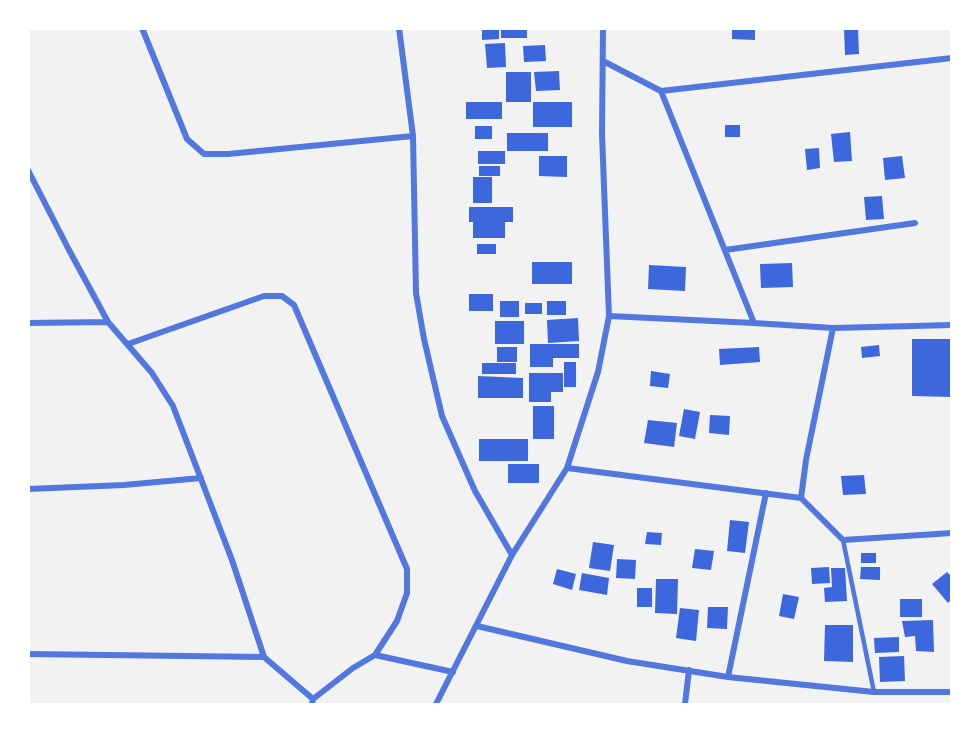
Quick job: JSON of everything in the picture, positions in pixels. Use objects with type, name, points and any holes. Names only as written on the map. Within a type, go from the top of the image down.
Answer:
[{"type":"street","points":[[141,28],[188,139],[204,154],[228,154],[413,136]]},
{"type":"street","points":[[399,28],[413,136],[416,293],[426,350],[442,416],[475,491],[512,555]]},
{"type":"street","points":[[436,705],[512,555],[567,468],[598,372],[609,316],[602,134],[603,28]]},
{"type":"street","points":[[603,61],[661,91],[951,58]]},
{"type":"street","points":[[661,91],[754,323]]},
{"type":"street","points":[[28,170],[108,322],[152,373],[172,406],[232,560],[264,657],[313,702],[353,668],[375,655],[397,621],[407,593],[407,570],[294,305],[282,296],[264,296],[128,344]]},
{"type":"street","points":[[724,250],[915,223]]},
{"type":"street","points":[[609,316],[833,328],[951,325]]},
{"type":"street","points":[[28,323],[108,322]]},
{"type":"street","points":[[801,498],[806,460],[833,328]]},
{"type":"street","points":[[567,468],[801,498],[843,540],[951,533]]},
{"type":"street","points":[[28,489],[124,485],[201,478]]},
{"type":"street","points":[[728,677],[766,493]]},
{"type":"street","points":[[477,626],[627,661],[728,677],[874,692],[951,692]]},
{"type":"street","points":[[28,654],[264,657]]},
{"type":"street","points":[[375,655],[453,672]]},
{"type":"street","points":[[685,705],[689,670]]},
{"type":"lane","points":[[843,540],[874,692]]},
{"type":"building","points":[[482,28],[499,28],[499,39],[482,40]]},
{"type":"building","points":[[501,28],[527,28],[527,38],[501,38]]},
{"type":"building","points":[[732,28],[755,28],[755,40],[732,39]]},
{"type":"building","points":[[844,28],[858,28],[859,54],[845,55]]},
{"type":"building","points":[[505,43],[506,67],[487,68],[485,44]]},
{"type":"building","points":[[545,45],[546,61],[524,62],[523,46]]},
{"type":"building","points":[[559,71],[560,90],[536,91],[534,72]]},
{"type":"building","points":[[506,72],[531,72],[531,102],[506,102]]},
{"type":"building","points":[[466,102],[502,102],[502,119],[466,119]]},
{"type":"building","points":[[533,102],[572,102],[572,127],[533,127]]},
{"type":"building","points":[[725,125],[740,125],[740,137],[725,137]]},
{"type":"building","points":[[475,126],[492,126],[492,139],[475,139]]},
{"type":"building","points":[[850,132],[852,161],[834,162],[831,134]]},
{"type":"building","points":[[507,133],[548,133],[548,151],[507,151]]},
{"type":"building","points":[[819,148],[820,168],[807,170],[805,149]]},
{"type":"building","points":[[478,151],[505,151],[505,164],[478,164]]},
{"type":"building","points":[[539,156],[567,156],[567,177],[539,176]]},
{"type":"building","points":[[902,156],[905,178],[885,180],[883,158]]},
{"type":"building","points":[[479,166],[500,166],[500,176],[479,176]]},
{"type":"building","points":[[473,177],[492,177],[492,203],[473,203]]},
{"type":"building","points":[[882,196],[884,219],[866,220],[864,197]]},
{"type":"building","points":[[469,207],[513,207],[513,222],[505,222],[505,238],[473,238],[473,222],[469,222]]},
{"type":"building","points":[[477,244],[496,244],[496,254],[477,254]]},
{"type":"building","points":[[532,262],[572,262],[572,284],[532,284]]},
{"type":"building","points":[[792,263],[793,287],[761,288],[760,264]]},
{"type":"building","points":[[649,265],[686,267],[685,291],[648,289]]},
{"type":"building","points":[[469,294],[493,294],[493,311],[469,311]]},
{"type":"building","points":[[500,301],[519,301],[519,317],[500,317]]},
{"type":"building","points":[[547,301],[566,301],[566,315],[547,315]]},
{"type":"building","points":[[525,303],[542,303],[542,314],[525,314]]},
{"type":"building","points":[[578,318],[579,341],[548,343],[547,320]]},
{"type":"building","points":[[495,321],[524,321],[524,344],[495,344]]},
{"type":"building","points":[[912,339],[952,339],[952,397],[912,396]]},
{"type":"building","points":[[530,344],[579,344],[579,358],[553,358],[553,367],[530,367]]},
{"type":"building","points":[[879,345],[880,356],[862,358],[861,347]]},
{"type":"building","points":[[497,347],[517,347],[517,362],[497,362]]},
{"type":"building","points":[[759,347],[760,362],[720,365],[719,349]]},
{"type":"building","points":[[564,362],[576,362],[576,387],[564,387]]},
{"type":"building","points":[[482,363],[516,363],[516,374],[482,374]]},
{"type":"building","points":[[651,371],[670,374],[668,388],[650,386]]},
{"type":"building","points":[[529,373],[563,373],[563,392],[551,392],[551,402],[529,402]]},
{"type":"building","points":[[478,376],[523,378],[523,398],[478,398]]},
{"type":"building","points":[[533,406],[554,406],[554,439],[533,439]]},
{"type":"building","points":[[684,409],[700,412],[695,439],[679,436]]},
{"type":"building","points":[[710,415],[730,416],[729,435],[709,433]]},
{"type":"building","points":[[648,420],[677,423],[674,447],[644,443]]},
{"type":"building","points":[[479,439],[528,439],[528,461],[479,461]]},
{"type":"building","points":[[508,464],[539,464],[539,483],[508,483]]},
{"type":"building","points":[[864,475],[866,494],[843,495],[841,476]]},
{"type":"building","points":[[730,520],[749,522],[745,553],[727,551]]},
{"type":"building","points":[[647,532],[662,533],[661,545],[645,544]]},
{"type":"building","points":[[593,542],[614,545],[610,571],[589,568]]},
{"type":"building","points":[[695,549],[714,551],[711,570],[692,568]]},
{"type":"building","points":[[861,553],[876,553],[876,563],[861,563]]},
{"type":"building","points":[[617,559],[636,560],[635,579],[616,578]]},
{"type":"building","points":[[829,567],[830,583],[812,584],[811,568]]},
{"type":"building","points":[[861,567],[880,567],[880,580],[860,579]]},
{"type":"building","points":[[831,568],[845,568],[847,601],[825,602],[824,588],[832,587]]},
{"type":"building","points":[[557,569],[576,574],[572,590],[553,584]]},
{"type":"building","points":[[947,572],[952,577],[952,599],[948,603],[932,584]]},
{"type":"building","points":[[582,573],[609,578],[607,595],[579,590]]},
{"type":"building","points":[[656,579],[678,579],[677,614],[655,613]]},
{"type":"building","points":[[637,588],[652,588],[652,607],[637,607]]},
{"type":"building","points":[[783,594],[799,597],[794,619],[779,616]]},
{"type":"building","points":[[900,599],[922,599],[922,617],[900,617]]},
{"type":"building","points":[[708,607],[728,607],[727,629],[707,628]]},
{"type":"building","points":[[680,608],[699,610],[696,641],[676,638]]},
{"type":"building","points":[[933,620],[934,652],[916,651],[915,636],[905,637],[902,621]]},
{"type":"building","points":[[825,625],[853,625],[853,662],[824,661]]},
{"type":"building","points":[[899,637],[899,652],[875,653],[874,638]]},
{"type":"building","points":[[904,656],[905,681],[880,682],[879,657]]}]
